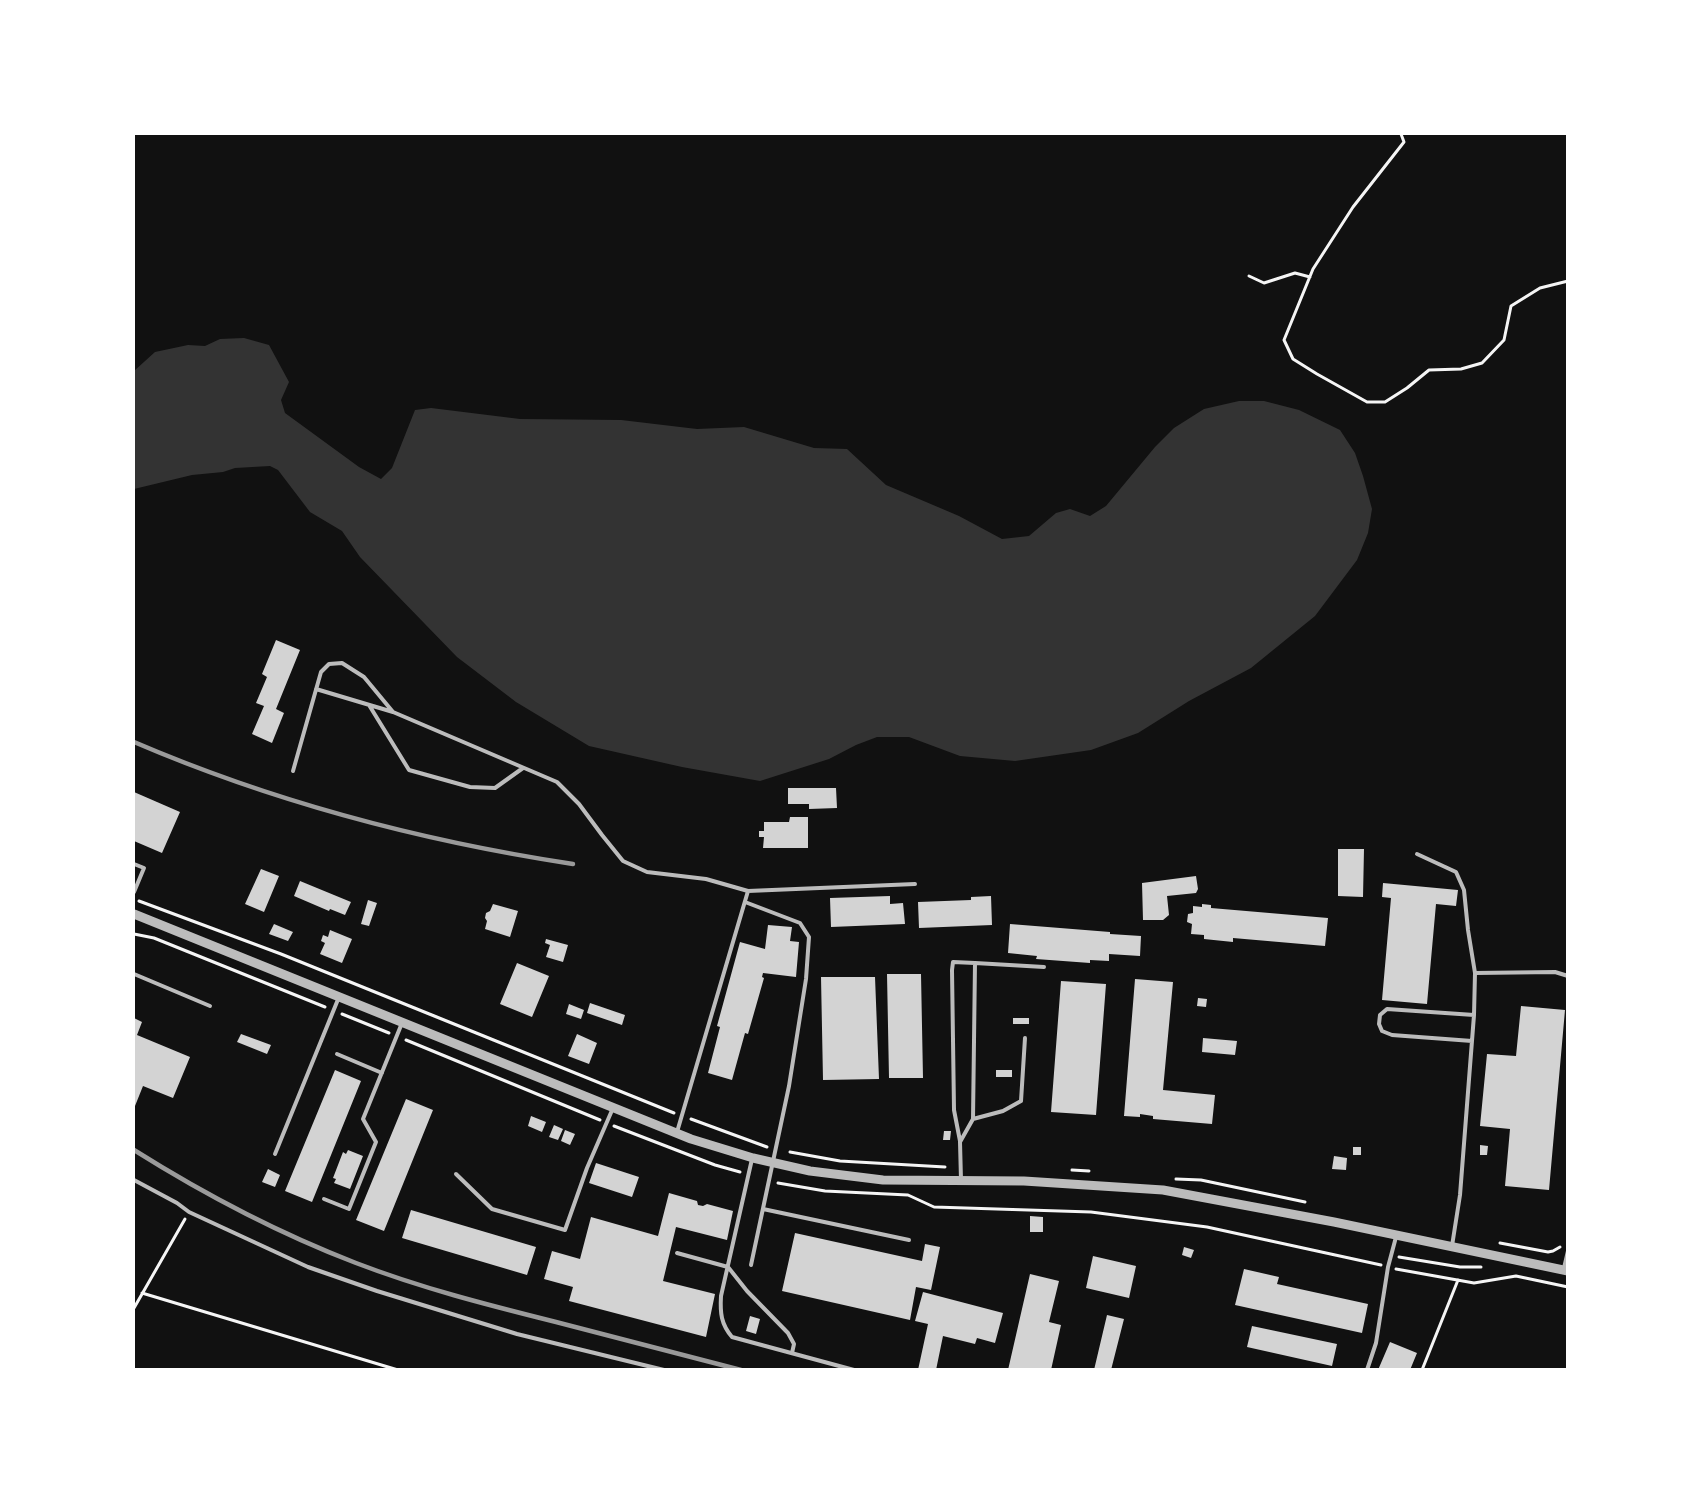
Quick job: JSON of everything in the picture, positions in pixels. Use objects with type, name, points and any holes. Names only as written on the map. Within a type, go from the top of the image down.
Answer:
[{"type":"street","points":[[134,914],[676,1133],[773,1163],[810,1171],[883,1179],[1024,1181],[1163,1190],[1334,1222],[1565,1271]]},
{"type":"lane","points":[[293,771],[321,672],[329,663],[342,663],[364,677],[393,712]]},
{"type":"lane","points":[[316,689],[393,712],[557,782],[579,804],[623,861],[647,872],[706,879],[748,891],[915,885]]},
{"type":"lane","points":[[369,705],[409,770],[470,787],[495,788],[523,768]]},
{"type":"lane","points":[[1417,854],[1456,872],[1464,890],[1476,973],[1461,1195],[1452,1247]]},
{"type":"lane","points":[[134,864],[144,868],[134,892]]},
{"type":"lane","points":[[676,1133],[748,891]]},
{"type":"lane","points":[[745,902],[800,923],[809,937],[789,1086],[751,1265]]},
{"type":"lane","points":[[961,1180],[960,1142],[954,1110],[953,962],[1044,967]]},
{"type":"lane","points":[[960,1142],[973,1119],[975,963]]},
{"type":"lane","points":[[1476,973],[1555,972],[1568,976]]},
{"type":"lane","points":[[134,974],[210,1006]]},
{"type":"lane","points":[[275,1154],[339,996]]},
{"type":"lane","points":[[1472,1041],[1392,1035],[1382,1031],[1379,1024],[1380,1015],[1387,1009],[1474,1015]]},
{"type":"lane","points":[[324,1199],[349,1209],[376,1142],[363,1119],[403,1022]]},
{"type":"lane","points":[[973,1119],[1003,1111],[1021,1101],[1025,1038]]},
{"type":"lane","points":[[337,1054],[382,1073]]},
{"type":"lane","points":[[456,1174],[492,1209],[565,1230],[587,1168],[613,1107]]},
{"type":"lane","points":[[753,1158],[721,1296],[720,1313],[724,1328],[732,1337],[854,1370]]},
{"type":"lane","points":[[134,1180],[189,1212],[308,1267],[517,1334],[664,1370]]},
{"type":"lane","points":[[763,1209],[909,1240]]},
{"type":"lane","points":[[1366,1370],[1376,1343],[1388,1267],[1396,1236]]},
{"type":"lane","points":[[1565,1271],[1568,1250]]},
{"type":"lane","points":[[677,1253],[728,1267],[747,1291],[788,1333],[794,1344],[792,1353]]},
{"type":"path","points":[[1401,134],[1404,142],[1353,207],[1313,269],[1284,340],[1293,359],[1367,402],[1385,402],[1430,370],[1461,369],[1482,363],[1504,340],[1511,306],[1540,288],[1568,281]]},
{"type":"path","points":[[1249,276],[1264,283],[1295,273],[1310,277]]},
{"type":"path","points":[[134,899],[281,954],[681,1116],[775,1150],[840,1161],[960,1167]]},
{"type":"path","points":[[134,934],[154,938],[606,1123],[715,1165],[748,1175]]},
{"type":"path","points":[[1067,1170],[1089,1171]]},
{"type":"path","points":[[1166,1178],[1201,1180],[1313,1204]]},
{"type":"path","points":[[769,1181],[825,1191],[908,1195],[934,1207],[1090,1212],[1207,1227],[1388,1267],[1474,1283],[1516,1276],[1568,1287]]},
{"type":"path","points":[[134,1308],[189,1212]]},
{"type":"path","points":[[1495,1256],[1497,1243],[1548,1252],[1559,1247],[1568,1250]]},
{"type":"path","points":[[1391,1256],[1460,1267],[1483,1267]]},
{"type":"path","points":[[1422,1370],[1458,1280]]},
{"type":"path","points":[[142,1293],[398,1370]]},
{"type":"shaded area","points":[[244,338],[269,345],[289,382],[281,400],[285,413],[359,467],[381,479],[392,468],[415,410],[431,408],[520,419],[621,420],[697,429],[744,427],[814,448],[847,449],[886,485],[959,516],[1002,539],[1029,536],[1056,513],[1070,509],[1090,516],[1106,506],[1155,447],[1174,428],[1204,409],[1239,401],[1264,401],[1299,410],[1340,430],[1355,453],[1372,509],[1368,533],[1357,560],[1315,616],[1251,668],[1189,701],[1138,733],[1091,750],[1015,761],[960,756],[909,737],[877,737],[829,759],[760,781],[682,767],[589,746],[516,702],[457,657],[360,557],[342,531],[310,512],[278,470],[270,466],[235,468],[223,472],[192,475],[134,489],[134,371],[155,352],[188,345],[205,346],[220,339]]},
{"type":"building","points":[[276,640],[300,650],[276,709],[284,713],[272,743],[252,734],[264,706],[256,703],[267,677],[262,674]]},
{"type":"building","points":[[788,788],[836,788],[837,808],[809,809],[809,804],[788,804]]},
{"type":"building","points":[[134,792],[180,812],[162,853],[134,841]]},
{"type":"building","points":[[790,817],[808,817],[808,848],[763,848],[764,837],[759,837],[759,831],[764,831],[764,822],[789,822]]},
{"type":"building","points":[[1338,849],[1364,849],[1363,897],[1338,896]]},
{"type":"building","points":[[261,869],[279,876],[264,912],[245,904]]},
{"type":"building","points":[[1196,876],[1198,889],[1196,893],[1167,896],[1169,915],[1163,920],[1143,920],[1142,883]]},
{"type":"building","points":[[300,881],[351,902],[345,915],[330,909],[329,911],[294,896]]},
{"type":"building","points":[[1383,883],[1458,890],[1456,906],[1436,904],[1427,1004],[1382,1000],[1391,898],[1382,897]]},
{"type":"building","points":[[890,896],[890,904],[903,903],[905,924],[831,927],[830,898]]},
{"type":"building","points":[[991,896],[992,925],[919,928],[918,902],[971,900],[971,897]]},
{"type":"building","points":[[368,900],[377,903],[369,926],[361,924]]},
{"type":"building","points":[[493,904],[518,911],[510,937],[485,929],[486,913],[490,911]]},
{"type":"building","points":[[1202,904],[1211,905],[1211,908],[1328,918],[1325,946],[1233,938],[1233,942],[1204,939],[1204,935],[1191,934],[1192,924],[1187,922],[1188,914],[1193,913],[1193,906],[1202,907]]},
{"type":"building","points":[[274,924],[293,932],[288,941],[269,934]]},
{"type":"building","points":[[1010,924],[1141,936],[1140,956],[1109,954],[1109,961],[1090,960],[1090,963],[1036,959],[1037,956],[1008,953]]},
{"type":"building","points":[[768,925],[792,927],[790,941],[799,942],[796,977],[763,973],[764,978],[748,1034],[745,1033],[732,1080],[708,1073],[720,1027],[717,1026],[740,942],[765,949]]},
{"type":"building","points":[[330,930],[352,939],[342,963],[320,954],[325,943],[321,941],[323,935],[328,937]]},
{"type":"building","points":[[546,939],[568,945],[563,962],[546,957],[550,945],[545,943]]},
{"type":"building","points":[[517,963],[549,976],[532,1017],[500,1004]]},
{"type":"building","points":[[887,974],[921,974],[923,1078],[889,1078]]},
{"type":"building","points":[[821,977],[875,977],[879,1079],[823,1080]]},
{"type":"building","points":[[1135,979],[1173,982],[1163,1090],[1215,1095],[1212,1124],[1153,1119],[1153,1116],[1140,1114],[1140,1117],[1124,1116]]},
{"type":"building","points":[[1061,981],[1106,984],[1096,1115],[1051,1112]]},
{"type":"building","points":[[1198,998],[1207,999],[1206,1007],[1197,1006]]},
{"type":"building","points":[[590,1003],[625,1015],[622,1025],[587,1013]]},
{"type":"building","points":[[569,1004],[584,1010],[581,1019],[566,1014]]},
{"type":"building","points":[[1521,1006],[1565,1010],[1549,1190],[1505,1186],[1510,1129],[1480,1126],[1487,1054],[1516,1056]]},
{"type":"building","points":[[134,1018],[142,1022],[137,1035],[190,1057],[173,1098],[143,1086],[134,1105]]},
{"type":"building","points":[[1013,1018],[1029,1018],[1029,1024],[1013,1024]]},
{"type":"building","points":[[241,1034],[271,1045],[267,1054],[237,1042]]},
{"type":"building","points":[[577,1034],[597,1043],[589,1064],[568,1056]]},
{"type":"building","points":[[1203,1038],[1237,1041],[1235,1055],[1202,1052]]},
{"type":"building","points":[[335,1070],[361,1081],[312,1202],[285,1191]]},
{"type":"building","points":[[996,1070],[1012,1070],[1012,1077],[996,1077]]},
{"type":"building","points":[[406,1099],[433,1110],[384,1231],[356,1220]]},
{"type":"building","points":[[531,1116],[546,1122],[542,1132],[528,1126]]},
{"type":"building","points":[[554,1125],[563,1129],[558,1140],[549,1137]]},
{"type":"building","points":[[565,1130],[575,1134],[570,1145],[561,1141]]},
{"type":"building","points":[[944,1131],[951,1131],[950,1140],[943,1140]]},
{"type":"building","points":[[1480,1145],[1488,1146],[1487,1155],[1480,1155]]},
{"type":"building","points":[[1353,1147],[1361,1147],[1361,1155],[1353,1155]]},
{"type":"building","points":[[348,1150],[363,1156],[350,1189],[334,1183],[336,1179],[333,1178],[343,1152],[346,1154]]},
{"type":"building","points":[[1334,1156],[1347,1158],[1346,1170],[1332,1169]]},
{"type":"building","points":[[596,1163],[639,1177],[632,1197],[589,1183]]},
{"type":"building","points":[[268,1169],[280,1175],[275,1187],[262,1182]]},
{"type":"building","points":[[669,1193],[697,1201],[698,1205],[707,1204],[733,1211],[727,1240],[676,1227],[663,1281],[715,1294],[706,1337],[569,1301],[573,1287],[544,1279],[552,1251],[580,1259],[591,1217],[658,1236]]},
{"type":"building","points":[[411,1210],[536,1247],[527,1275],[402,1238]]},
{"type":"building","points":[[1030,1216],[1043,1217],[1043,1232],[1030,1232]]},
{"type":"building","points":[[795,1233],[922,1261],[925,1244],[940,1247],[931,1290],[916,1287],[910,1320],[782,1291]]},
{"type":"building","points":[[1184,1247],[1194,1250],[1191,1258],[1182,1255]]},
{"type":"building","points":[[1093,1256],[1136,1266],[1129,1298],[1086,1288]]},
{"type":"building","points":[[1244,1269],[1279,1277],[1277,1284],[1368,1304],[1362,1333],[1235,1305]]},
{"type":"building","points":[[1030,1274],[1059,1281],[1049,1322],[1061,1325],[1051,1370],[1008,1370]]},
{"type":"building","points":[[923,1292],[1003,1313],[995,1343],[977,1338],[975,1344],[943,1336],[936,1370],[918,1370],[928,1324],[915,1321]]},
{"type":"building","points":[[1107,1315],[1124,1319],[1111,1370],[1094,1370]]},
{"type":"building","points":[[750,1316],[760,1319],[756,1334],[746,1331]]},
{"type":"building","points":[[1252,1326],[1337,1344],[1332,1366],[1247,1347]]},
{"type":"building","points":[[1390,1342],[1417,1353],[1410,1370],[1378,1370]]},
{"type":"railway","points":[[134,742],[240,783],[349,817],[460,844],[573,864]]},
{"type":"railway","points":[[134,1150],[187,1182],[270,1226],[380,1272],[480,1302],[741,1370]]}]
